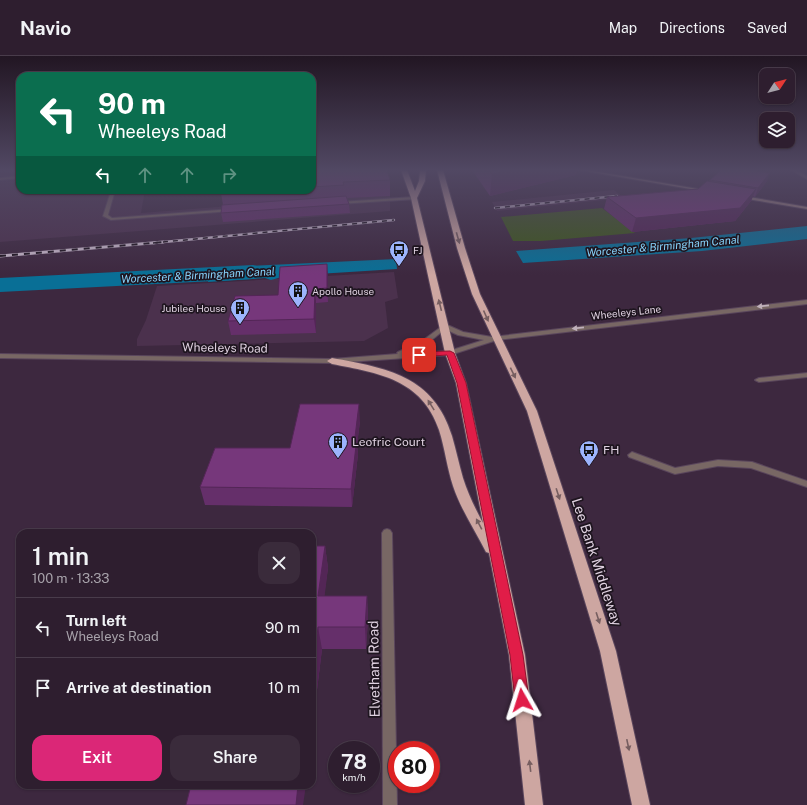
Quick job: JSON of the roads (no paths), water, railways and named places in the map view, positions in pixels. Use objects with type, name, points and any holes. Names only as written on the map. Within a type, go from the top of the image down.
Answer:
[{"type":"highway","points":[[415,205],[425,251],[445,326],[450,353],[461,383],[517,655],[534,805]]},
{"type":"highway","name":"Lee Bank Middleway","points":[[449,205],[461,248],[476,294],[532,411],[608,651],[641,805]]},
{"type":"highway","points":[[332,361],[387,371],[423,392],[441,421],[459,487],[497,559]]},
{"type":"main road","points":[[789,205],[807,208]]},
{"type":"street","points":[[109,205],[105,216],[111,219],[236,210]]},
{"type":"street","name":"Wheeleys Lane","points":[[450,353],[496,338],[807,302]]},
{"type":"street","points":[[389,356],[418,347],[429,341],[445,326],[452,331],[464,334],[496,338]]},
{"type":"street","name":"Wheeleys Road","points":[[0,356],[332,361],[450,353]]},
{"type":"street","points":[[759,380],[807,374]]},
{"type":"street","points":[[632,455],[675,471],[718,463],[752,465],[807,484]]},
{"type":"street","name":"Elvetham Road","points":[[388,533],[390,805]]},
{"type":"water","points":[[807,226],[807,239],[702,251],[523,263],[516,251],[691,238]]},
{"type":"water","points":[[396,259],[397,269],[286,276],[271,280],[265,278],[208,282],[209,268]]},
{"type":"waterway","name":"Worcester & Birmingham Canal","points":[[0,285],[253,272]]},
{"type":"railway","points":[[495,208],[526,205]]},
{"type":"railway","points":[[153,243],[394,220]]},
{"type":"railway","points":[[0,256],[163,242]]},
{"type":"place","name":"FJ","points":[[399,267]]},
{"type":"place","name":"Apollo House","points":[[298,308]]},
{"type":"place","name":"Jubilee House","points":[[240,325]]},
{"type":"place","name":"Leofric Court","points":[[338,459]]},
{"type":"place","name":"FH","points":[[589,467]]}]
